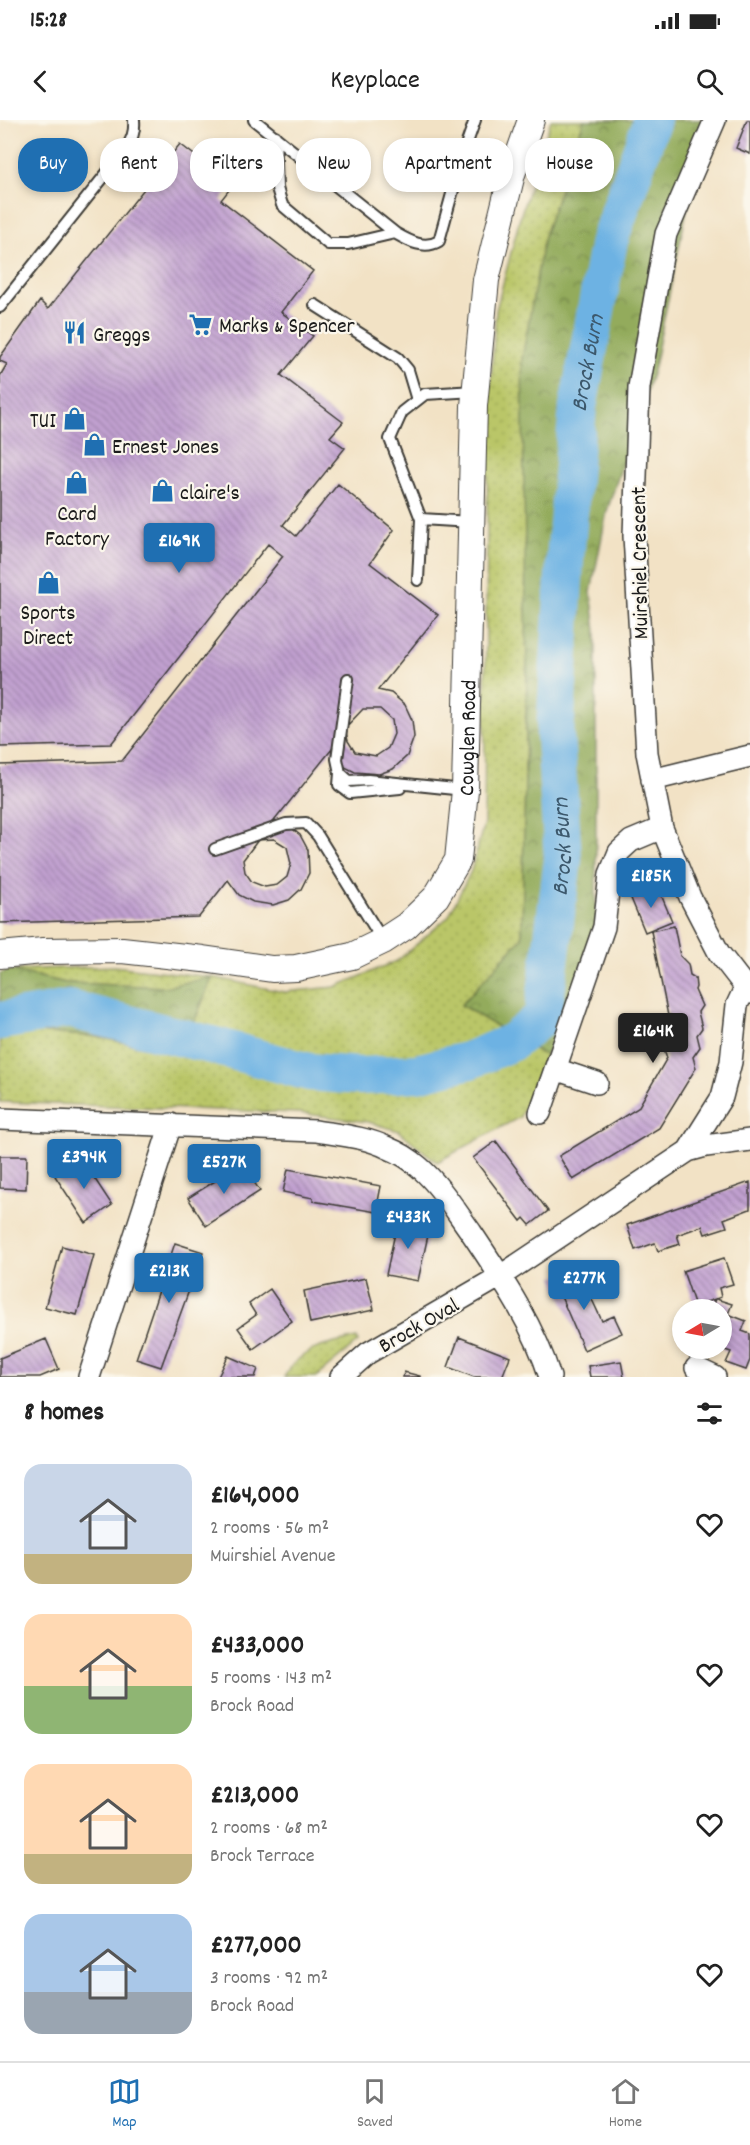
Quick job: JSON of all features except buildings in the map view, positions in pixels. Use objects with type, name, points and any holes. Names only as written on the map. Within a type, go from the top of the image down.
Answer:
[{"type":"street","name":"Cowglen Road","points":[[0,955],[43,951],[122,950],[272,969],[296,968],[352,956],[383,941],[406,926],[436,897],[458,860],[465,790],[475,391],[486,280],[512,174],[531,120]]},
{"type":"street","name":"Muirshiel Crescent","points":[[715,120],[666,234],[639,387],[634,536],[647,753],[663,828],[690,897],[719,953],[748,990]]},
{"type":"street","points":[[652,780],[750,756]]},
{"type":"street","points":[[540,1113],[604,927],[610,874],[619,852],[631,841],[663,828]]},
{"type":"street","points":[[688,1151],[722,1097],[731,1062],[737,1005],[748,990]]},
{"type":"street","points":[[555,1069],[597,1083]]},
{"type":"street","points":[[0,1119],[316,1131],[358,1138],[387,1147],[418,1166],[456,1210],[533,1333],[550,1377]]},
{"type":"street","points":[[90,1377],[171,1124]]},
{"type":"street","points":[[688,1151],[750,1140]]},
{"type":"street","name":"Brock Oval","points":[[341,1377],[368,1353],[499,1277],[688,1151]]},
{"type":"lane","points":[[0,307],[126,149],[133,139],[134,120]]},
{"type":"lane","points":[[254,120],[395,233],[420,244],[435,244],[440,241],[463,154],[475,120]]},
{"type":"lane","points":[[275,136],[277,188],[282,205],[328,244],[348,244],[395,233]]},
{"type":"lane","points":[[315,305],[398,358],[408,370],[421,397]]},
{"type":"lane","points":[[418,580],[420,519],[390,439],[402,412],[421,397],[475,391]]},
{"type":"lane","points":[[420,519],[471,522]]},
{"type":"lane","points":[[348,679],[338,759],[340,773],[349,781],[368,780],[465,790]]},
{"type":"lane","points":[[215,849],[286,824],[306,823],[318,836],[383,941]]},
{"type":"green space","points":[[551,120],[584,120],[578,138],[545,138]]},
{"type":"green space","points":[[584,120],[726,120],[687,209],[653,371],[607,511],[591,592],[596,631],[596,922],[572,996],[546,1056],[461,1005],[522,938],[527,674],[522,359],[544,236],[559,192],[614,192],[614,138],[578,138]]},
{"type":"green space","points":[[528,192],[559,192],[544,236],[527,674],[522,938],[461,1005],[546,1056],[520,1117],[437,1162],[399,1131],[368,1122],[299,1113],[0,1102],[0,1029],[99,1037],[181,1055],[212,978],[165,987],[66,983],[10,970],[114,966],[212,977],[284,992],[335,987],[397,961],[448,917],[471,871],[484,823],[488,423],[496,310]]},
{"type":"green space","points":[[10,970],[66,983],[165,987],[212,977],[181,1055],[99,1037],[0,1029],[0,973]]},
{"type":"green space","points":[[357,1338],[358,1342],[316,1377],[284,1377],[298,1359],[306,1353]]},
{"type":"waterway","name":"Brock Burn","points":[[0,1021],[69,1009],[309,1072],[360,1076],[417,1073],[470,1060],[512,1042],[543,1017],[563,859],[555,735],[565,560],[578,407],[609,241],[652,120]]},
{"type":"place","name":"Marks & Spencer","points":[[201,324]]},
{"type":"place","name":"Greggs","points":[[75,333]]},
{"type":"place","name":"TUI","points":[[74,419]]},
{"type":"place","name":"Ernest Jones","points":[[94,445]]},
{"type":"place","name":"Card Factory","points":[[77,483]]},
{"type":"place","name":"claire's","points":[[162,491]]},
{"type":"place","name":"Sports Direct","points":[[48,582]]}]
